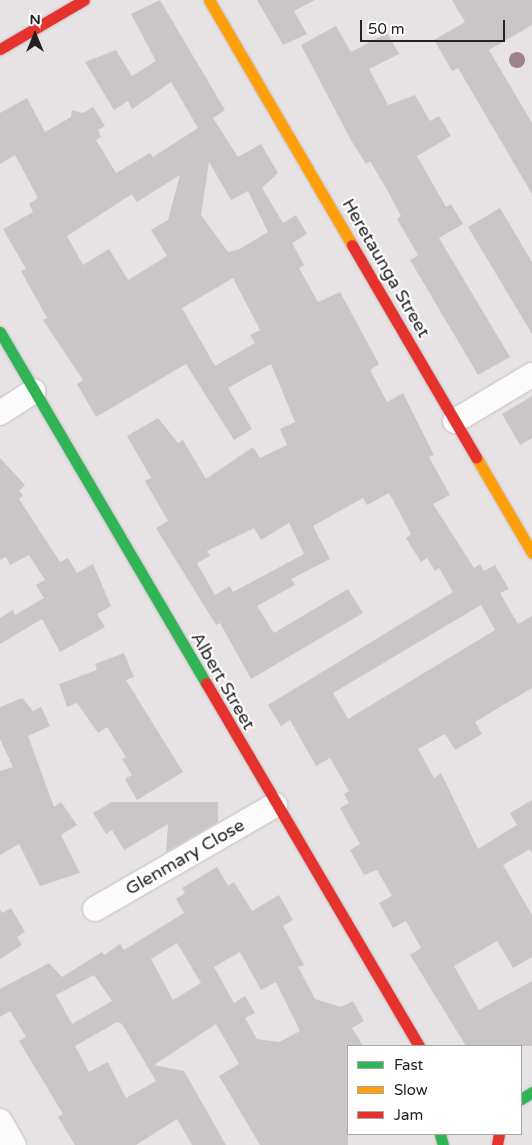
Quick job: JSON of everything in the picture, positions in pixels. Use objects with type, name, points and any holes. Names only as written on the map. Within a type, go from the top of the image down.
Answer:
[{"type":"street","points":[[0,49],[84,0]]},
{"type":"street","name":"Heretaunga Street","points":[[209,0],[532,553]]},
{"type":"street","name":"Albert Street","points":[[0,332],[275,805],[418,1045]]},
{"type":"street","points":[[455,421],[532,375]]},
{"type":"street","points":[[0,413],[34,391]]},
{"type":"street","name":"Glenmary Close","points":[[94,909],[275,805]]},
{"type":"street","points":[[0,1122],[14,1145]]},
{"type":"building","points":[[160,0],[225,110],[213,118],[238,157],[261,144],[278,173],[262,188],[283,223],[296,215],[307,234],[292,243],[304,265],[299,268],[318,302],[340,292],[379,364],[370,370],[387,402],[403,393],[434,455],[429,457],[450,495],[433,504],[474,568],[480,564],[484,571],[495,565],[509,589],[500,593],[518,624],[532,616],[532,688],[475,722],[482,734],[455,750],[445,734],[418,749],[434,778],[441,773],[478,849],[517,825],[510,813],[532,800],[532,853],[530,849],[503,865],[532,915],[532,957],[513,968],[497,941],[454,966],[479,1010],[532,981],[532,1046],[465,1045],[410,955],[421,948],[406,921],[393,928],[379,903],[392,896],[377,870],[364,875],[350,850],[360,844],[340,808],[349,803],[344,794],[349,791],[330,758],[316,766],[290,720],[281,726],[268,705],[453,592],[439,568],[435,571],[427,558],[421,562],[406,538],[411,534],[389,493],[367,505],[363,498],[313,526],[330,559],[291,579],[295,585],[257,606],[274,633],[348,589],[363,613],[251,679],[220,623],[216,625],[156,528],[168,521],[145,481],[151,478],[127,436],[158,418],[178,443],[183,440],[206,479],[253,447],[260,458],[287,445],[280,429],[295,422],[271,364],[228,388],[252,429],[234,440],[186,364],[96,417],[77,384],[83,380],[43,320],[47,318],[21,271],[26,269],[3,229],[33,212],[29,204],[38,198],[15,155],[0,164],[0,113],[27,98],[45,132],[71,117],[72,110],[83,113],[93,107],[105,126],[98,130],[101,137],[96,140],[116,173],[150,153],[153,157],[198,128],[171,82],[132,109],[128,101],[114,110],[85,62],[116,50],[132,76],[156,61],[131,14]],"holes":[[[209,162],[231,200],[248,191],[268,232],[238,250],[228,252],[201,215]],[[180,175],[168,220],[151,230],[167,256],[128,280],[109,249],[83,265],[67,236],[132,194],[137,202]],[[233,278],[260,330],[250,335],[255,343],[215,366],[182,308]],[[289,523],[304,554],[233,592],[230,586],[215,595],[197,563],[210,556],[207,551],[254,528],[261,540]],[[481,605],[495,630],[348,719],[333,693]]]},
{"type":"building","points":[[257,0],[315,0],[294,11],[307,34],[283,45]]},
{"type":"building","points":[[452,0],[532,0],[532,25],[489,50],[532,123],[532,194],[458,68],[452,71],[434,40],[465,22]]},
{"type":"building","points":[[336,26],[351,52],[387,33],[399,54],[369,69],[388,105],[415,95],[430,121],[439,116],[451,136],[417,156],[446,207],[451,204],[463,224],[439,238],[510,357],[478,375],[410,260],[418,255],[397,219],[401,216],[386,188],[370,161],[366,164],[352,142],[301,45]]},
{"type":"building","points":[[500,208],[532,262],[532,334],[468,227]]},
{"type":"building","points":[[532,396],[532,438],[520,445],[502,414]]},
{"type":"building","points":[[0,458],[25,485],[19,491],[23,495],[19,499],[60,562],[68,558],[77,573],[93,564],[111,606],[97,614],[105,627],[60,652],[42,619],[0,644],[0,618],[13,610],[15,615],[44,598],[36,585],[45,580],[29,555],[10,565],[6,557],[0,560]]},
{"type":"building","points":[[124,653],[134,677],[126,680],[183,772],[137,800],[125,779],[132,775],[122,759],[126,757],[107,727],[98,733],[77,703],[67,707],[59,684],[97,670],[95,664]]},
{"type":"building","points":[[22,698],[33,711],[41,707],[50,726],[28,736],[54,807],[61,802],[77,825],[61,835],[80,873],[40,886],[19,844],[0,855],[0,771],[13,767],[0,739],[0,707]]},
{"type":"building","points":[[112,802],[218,802],[218,822],[166,852],[168,824],[124,850],[112,830],[106,834],[93,813]]},
{"type":"building","points":[[217,867],[228,886],[234,882],[252,911],[279,895],[293,920],[283,926],[304,965],[298,967],[315,999],[341,1007],[353,1001],[364,1021],[352,1028],[362,1045],[347,1045],[348,1145],[260,1145],[219,1076],[239,1064],[216,1024],[154,1065],[184,1071],[226,1145],[192,1145],[177,1119],[136,1145],[75,1145],[58,1117],[63,1114],[19,1041],[26,1037],[10,1011],[0,1017],[0,989],[49,963],[62,977],[102,952],[104,955],[120,944],[124,950],[184,913],[176,899],[185,893],[182,888]],"holes":[[[177,943],[201,983],[173,1000],[151,959]],[[240,952],[261,990],[276,982],[300,1031],[279,1042],[257,1039],[245,1018],[255,1013],[245,996],[234,1003],[214,967]],[[94,975],[112,1001],[72,1024],[56,995]],[[117,1022],[122,1024],[156,1081],[126,1098],[108,1062],[89,1072],[75,1046]]]},
{"type":"building","points":[[11,908],[25,932],[17,937],[22,945],[0,959],[0,909],[2,913]]},
{"type":"traffic: fast","points":[[0,332],[206,683]]},
{"type":"traffic: fast","points":[[522,1098],[532,1092]]},
{"type":"traffic: fast","points":[[440,1135],[443,1145]]},
{"type":"traffic: slow","points":[[209,0],[352,245]]},
{"type":"traffic: slow","points":[[476,457],[532,553]]},
{"type":"traffic: jam","points":[[0,49],[84,0]]},
{"type":"traffic: jam","points":[[352,245],[476,457]]},
{"type":"traffic: jam","points":[[206,683],[418,1045]]},
{"type":"traffic: jam","points":[[497,1145],[499,1135]]}]
